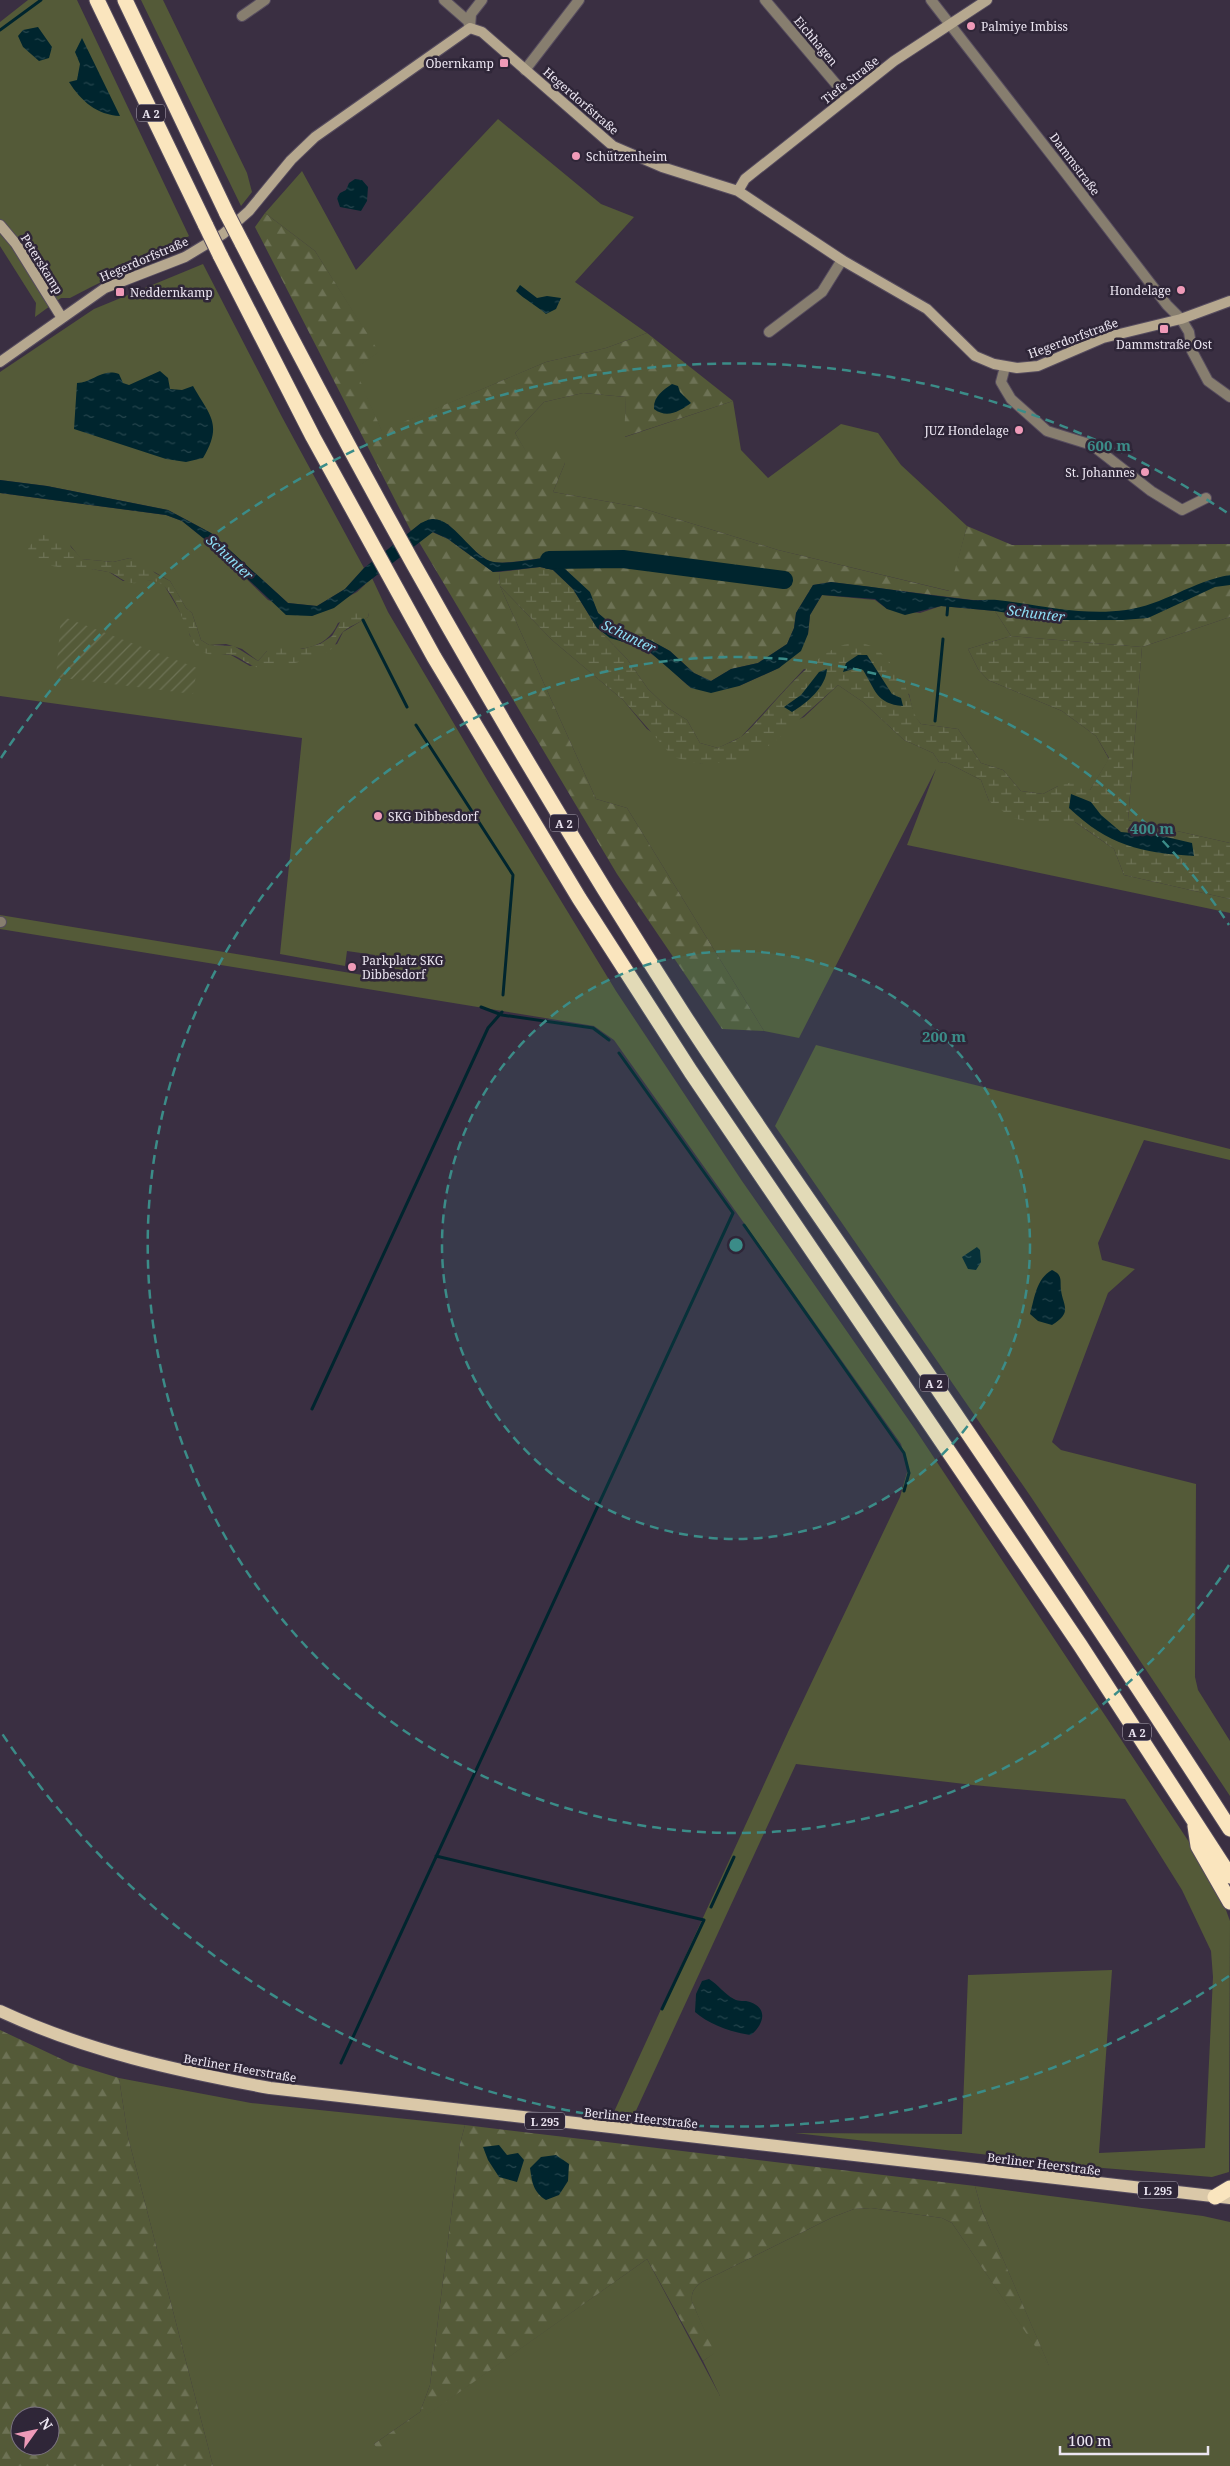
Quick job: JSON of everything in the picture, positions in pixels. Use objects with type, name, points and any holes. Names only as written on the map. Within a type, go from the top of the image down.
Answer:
[{"type":"highway","name":"A 2","points":[[96,0],[220,255],[313,437],[434,657],[579,898],[691,1072],[1075,1637],[1230,1876]]},
{"type":"highway","name":"A 2","points":[[124,0],[227,214],[333,421],[446,624],[589,864],[686,1018],[1014,1501],[1144,1695],[1230,1829]]},
{"type":"highway","points":[[1194,1820],[1198,1846],[1230,1902]]},
{"type":"highway","points":[[1223,2197],[1230,2188]]},
{"type":"main road","name":"Berliner Heerstraße","points":[[0,2011],[60,2036],[135,2060],[279,2089],[1223,2197]]},
{"type":"street","points":[[242,16],[265,0]]},
{"type":"street","points":[[444,0],[468,21],[470,28]]},
{"type":"street","points":[[470,28],[471,14],[482,0]]},
{"type":"street","points":[[525,70],[579,0]]},
{"type":"street","name":"Eichhagen","points":[[765,0],[847,97]]},
{"type":"street","name":"Dammstraße","points":[[931,0],[984,70],[1026,119],[1167,305],[1181,319]]},
{"type":"street","name":"Tiefe Straße","points":[[738,190],[745,179],[894,61],[987,0]]},
{"type":"street","name":"Hegerdorfstraße","points":[[0,362],[105,288],[185,257],[223,234],[249,212],[291,160],[311,140],[470,28],[482,32],[613,146],[662,167],[738,190],[842,260],[927,309],[975,356],[1005,367],[1027,368],[1038,366],[1104,338],[1181,319],[1230,301]]},
{"type":"street","name":"Peterskamp","points":[[0,225],[16,244],[62,318]]},
{"type":"street","points":[[769,332],[822,292],[842,260]]},
{"type":"street","points":[[1181,319],[1189,332],[1192,351],[1208,381],[1230,398]]},
{"type":"street","points":[[1005,367],[1001,382],[1011,399],[1047,431],[1092,445],[1151,491],[1182,510],[1206,498]]},
{"type":"green space","points":[[28,0],[77,0],[189,236],[160,253],[70,298],[61,298],[35,317],[36,303],[0,246],[0,22]]},
{"type":"green space","points":[[141,0],[163,0],[247,173],[252,192],[241,206]]},
{"type":"green space","points":[[498,119],[601,204],[634,217],[575,282],[647,333],[606,348],[546,362],[382,432],[354,369],[378,352],[315,251],[265,213],[302,171],[356,270]]},
{"type":"green space","points":[[265,213],[315,251],[379,352],[355,369],[382,431],[546,362],[606,348],[647,333],[733,401],[624,437],[626,397],[583,393],[544,402],[515,433],[526,451],[557,448],[565,463],[553,492],[638,507],[778,550],[949,591],[967,526],[1012,545],[1230,544],[1230,617],[1142,647],[1011,636],[995,611],[996,600],[973,600],[831,582],[813,585],[796,613],[794,628],[787,644],[758,663],[731,669],[711,681],[694,673],[670,651],[650,640],[618,630],[598,613],[589,592],[552,557],[510,562],[489,561],[462,539],[448,524],[421,523],[411,531],[255,227]]},
{"type":"green space","points":[[203,264],[282,417],[364,568],[345,589],[317,606],[288,603],[211,533],[168,510],[47,486],[0,480],[0,372],[94,309]]},
{"type":"green space","points":[[583,393],[626,397],[625,437],[733,401],[741,450],[768,478],[841,424],[878,433],[901,465],[967,526],[950,591],[778,550],[638,507],[553,492],[565,463],[526,452],[515,433],[544,402]]},
{"type":"green space","points":[[0,493],[166,515],[182,521],[213,546],[268,600],[312,616],[357,592],[372,578],[388,612],[489,783],[616,991],[742,1181],[915,1429],[1191,1845],[1223,1902],[1230,1921],[1229,2172],[1212,2177],[1103,2168],[795,2133],[962,2134],[968,1975],[1112,1970],[1099,2153],[1205,2148],[1213,1977],[1211,1951],[1182,1890],[1125,1799],[973,1785],[796,1764],[634,2115],[613,2114],[788,1732],[900,1497],[908,1469],[901,1444],[614,1040],[594,1026],[0,929],[0,915],[399,981],[401,970],[374,965],[375,955],[347,951],[345,966],[280,954],[302,738],[0,696]],"holes":[[[70,545],[81,559],[113,562],[130,558],[170,581],[186,608],[192,613],[201,640],[209,645],[226,644],[242,649],[258,661],[267,651],[308,648],[317,645],[332,633],[338,623],[362,613],[369,613],[368,617],[343,632],[337,644],[250,666],[231,655],[221,654],[190,636],[187,624],[164,585],[156,580],[123,581],[109,572],[80,567]]]},
{"type":"green space","points":[[432,532],[448,539],[493,572],[499,572],[500,586],[596,799],[627,808],[764,1031],[722,1029],[617,874],[419,542]]},
{"type":"green space","points":[[43,535],[61,539],[74,549],[82,559],[113,562],[130,558],[147,564],[155,573],[170,581],[186,608],[192,613],[201,640],[209,645],[234,646],[258,661],[273,647],[302,649],[320,644],[332,636],[343,617],[355,609],[369,613],[368,617],[344,631],[333,647],[323,654],[287,665],[258,668],[232,655],[210,654],[199,649],[189,633],[174,600],[162,584],[154,581],[132,583],[108,572],[65,568],[44,563],[28,549],[34,540]]},
{"type":"green space","points":[[540,567],[553,570],[573,589],[597,628],[627,659],[648,689],[668,708],[687,720],[700,743],[718,748],[739,738],[805,670],[824,655],[843,645],[862,643],[880,652],[892,666],[906,688],[914,713],[921,724],[958,729],[981,763],[1003,770],[1021,791],[1043,794],[1058,786],[1076,781],[1090,790],[1109,758],[1096,736],[1062,711],[988,680],[978,669],[968,649],[1011,636],[1142,647],[1128,820],[1230,843],[1230,899],[1124,875],[1114,849],[1075,822],[1035,823],[1012,818],[989,801],[981,780],[948,763],[939,762],[933,753],[904,740],[863,702],[838,685],[772,744],[739,761],[701,764],[673,757],[623,700],[552,640],[500,586],[499,572]]},
{"type":"green space","points":[[500,586],[552,640],[623,700],[647,729],[701,764],[804,717],[838,685],[863,702],[904,740],[933,753],[939,762],[948,763],[981,780],[989,801],[1056,822],[1075,822],[1114,849],[1124,875],[1230,899],[1230,913],[907,845],[936,769],[799,1038],[764,1031],[627,808],[596,799]]},
{"type":"green space","points":[[822,595],[875,600],[887,609],[920,613],[941,606],[995,611],[1011,636],[968,649],[978,669],[988,680],[1062,711],[1096,736],[1109,759],[1090,790],[1058,786],[1043,794],[1021,791],[1003,770],[981,763],[958,729],[921,724],[914,716],[909,694],[804,669],[741,737],[718,748],[700,743],[687,720],[668,708],[648,689],[627,659],[597,628],[610,636],[650,653],[691,688],[739,686],[779,668],[808,634],[810,615]]},
{"type":"green space","points":[[61,616],[197,668],[193,694],[56,677]]},
{"type":"green space","points":[[1230,617],[1230,843],[1128,820],[1142,647]]},
{"type":"green space","points":[[816,1045],[1230,1149],[1230,1160],[1144,1140],[1098,1243],[1102,1260],[1135,1269],[1108,1293],[1052,1442],[1061,1450],[1196,1484],[1195,1677],[1198,1690],[1230,1741],[1230,1796],[1031,1497],[775,1126]]},
{"type":"green space","points":[[0,2030],[70,2063],[119,2078],[128,2137],[213,2466],[0,2466]]},
{"type":"green space","points":[[119,2078],[251,2103],[465,2125],[460,2144],[430,2385],[420,2412],[374,2444],[378,2449],[647,2259],[720,2396],[703,2361],[714,2353],[692,2302],[695,2288],[702,2282],[833,2217],[854,2209],[871,2208],[942,2218],[952,2223],[1049,2366],[981,2208],[975,2186],[1203,2216],[1230,2222],[1230,2466],[213,2466],[128,2137]]},
{"type":"green space","points":[[465,2125],[975,2186],[981,2208],[1051,2370],[952,2223],[942,2218],[871,2208],[854,2209],[833,2217],[697,2286],[692,2296],[692,2302],[715,2353],[703,2361],[647,2259],[378,2450],[374,2444],[420,2412],[430,2385],[460,2144]]},
{"type":"water","points":[[38,27],[52,47],[49,58],[39,61],[23,47],[18,36],[23,30]]},
{"type":"water","points":[[82,38],[120,116],[104,113],[90,106],[69,82],[77,80],[80,64],[75,52]]},
{"type":"water","points":[[355,179],[362,180],[368,187],[367,201],[361,211],[340,207],[337,198],[340,193],[346,190],[349,183]]},
{"type":"water","points":[[520,285],[537,298],[547,296],[561,298],[556,309],[546,314],[516,291]]},
{"type":"water","points":[[160,371],[168,378],[170,389],[182,390],[193,386],[209,413],[213,428],[212,437],[203,458],[186,462],[166,459],[74,429],[77,383],[88,381],[102,374],[113,373],[119,374],[123,383],[129,385]]},
{"type":"water","points":[[672,384],[678,386],[680,392],[691,403],[673,413],[659,412],[654,409],[655,401],[662,391]]},
{"type":"water","name":"Schunter","points":[[0,480],[47,486],[168,510],[211,533],[288,603],[317,606],[345,589],[364,568],[421,523],[431,519],[439,520],[447,524],[476,551],[490,561],[512,562],[552,557],[590,592],[598,613],[618,630],[650,640],[670,651],[694,673],[711,681],[731,669],[758,663],[787,644],[794,628],[796,613],[813,585],[831,582],[971,600],[997,600],[1093,612],[1126,610],[1140,607],[1203,582],[1230,575],[1230,585],[1215,587],[1148,618],[1123,620],[1051,620],[995,611],[941,606],[905,615],[887,609],[875,599],[822,595],[810,615],[808,634],[801,651],[779,668],[739,686],[711,693],[691,688],[651,653],[634,645],[610,638],[597,628],[573,589],[553,570],[540,567],[493,572],[448,539],[433,532],[334,608],[312,616],[286,615],[213,546],[182,521],[166,515],[0,493]]},
{"type":"water","points":[[858,655],[867,655],[892,694],[901,698],[903,706],[894,705],[882,699],[863,670],[857,668],[843,672],[846,663]]},
{"type":"water","points":[[827,669],[823,682],[815,694],[804,704],[792,712],[784,707],[801,695],[819,672]]},
{"type":"water","points":[[1071,794],[1091,802],[1101,815],[1121,832],[1162,836],[1192,843],[1194,856],[1141,849],[1112,839],[1083,821],[1069,808]]},
{"type":"water","points":[[977,1247],[980,1250],[981,1262],[976,1270],[968,1269],[962,1257]]},
{"type":"water","points":[[1052,1270],[1060,1278],[1065,1312],[1052,1325],[1038,1321],[1030,1314],[1039,1283]]},
{"type":"water","points":[[709,1979],[730,1997],[750,2002],[760,2009],[762,2013],[761,2022],[751,2035],[721,2027],[695,2012],[696,1994],[702,1981]]},
{"type":"water","points":[[499,2145],[507,2155],[518,2153],[524,2160],[517,2182],[499,2177],[488,2160],[483,2147]]},
{"type":"water","points":[[556,2155],[569,2164],[568,2181],[559,2195],[546,2200],[536,2190],[530,2168],[541,2157]]},
{"type":"waterway","points":[[0,30],[41,0]]},
{"type":"waterway","points":[[549,560],[623,559],[784,580]]},
{"type":"waterway","points":[[947,615],[948,603]]},
{"type":"waterway","points":[[363,620],[407,707]]},
{"type":"waterway","points":[[935,721],[943,639]]},
{"type":"waterway","points":[[416,725],[513,875],[503,995]]},
{"type":"waterway","points":[[481,1007],[502,1015],[593,1028],[609,1040]]},
{"type":"waterway","points":[[312,1409],[488,1028],[502,1012]]},
{"type":"waterway","points":[[341,2063],[733,1213],[619,1053]]},
{"type":"waterway","points":[[744,1225],[904,1453],[909,1473],[904,1491]]},
{"type":"waterway","points":[[436,1856],[704,1920],[662,2009]]},
{"type":"waterway","points":[[711,1907],[734,1857]]},
{"type":"place","name":"Palmiye Imbiss","points":[[971,26]]},
{"type":"place","name":"Obernkamp","points":[[504,63]]},
{"type":"place","name":"Schützenheim","points":[[576,156]]},
{"type":"place","name":"Hondelage","points":[[1181,290]]},
{"type":"place","name":"Neddernkamp","points":[[120,292]]},
{"type":"place","name":"Dammstraße Ost","points":[[1164,329]]},
{"type":"place","name":"JUZ Hondelage","points":[[1019,430]]},
{"type":"place","name":"St. Johannes","points":[[1145,472]]},
{"type":"place","name":"SKG Dibbesdorf","points":[[378,816]]},
{"type":"place","name":"Parkplatz SKG Dibbesdorf","points":[[352,967]]}]
